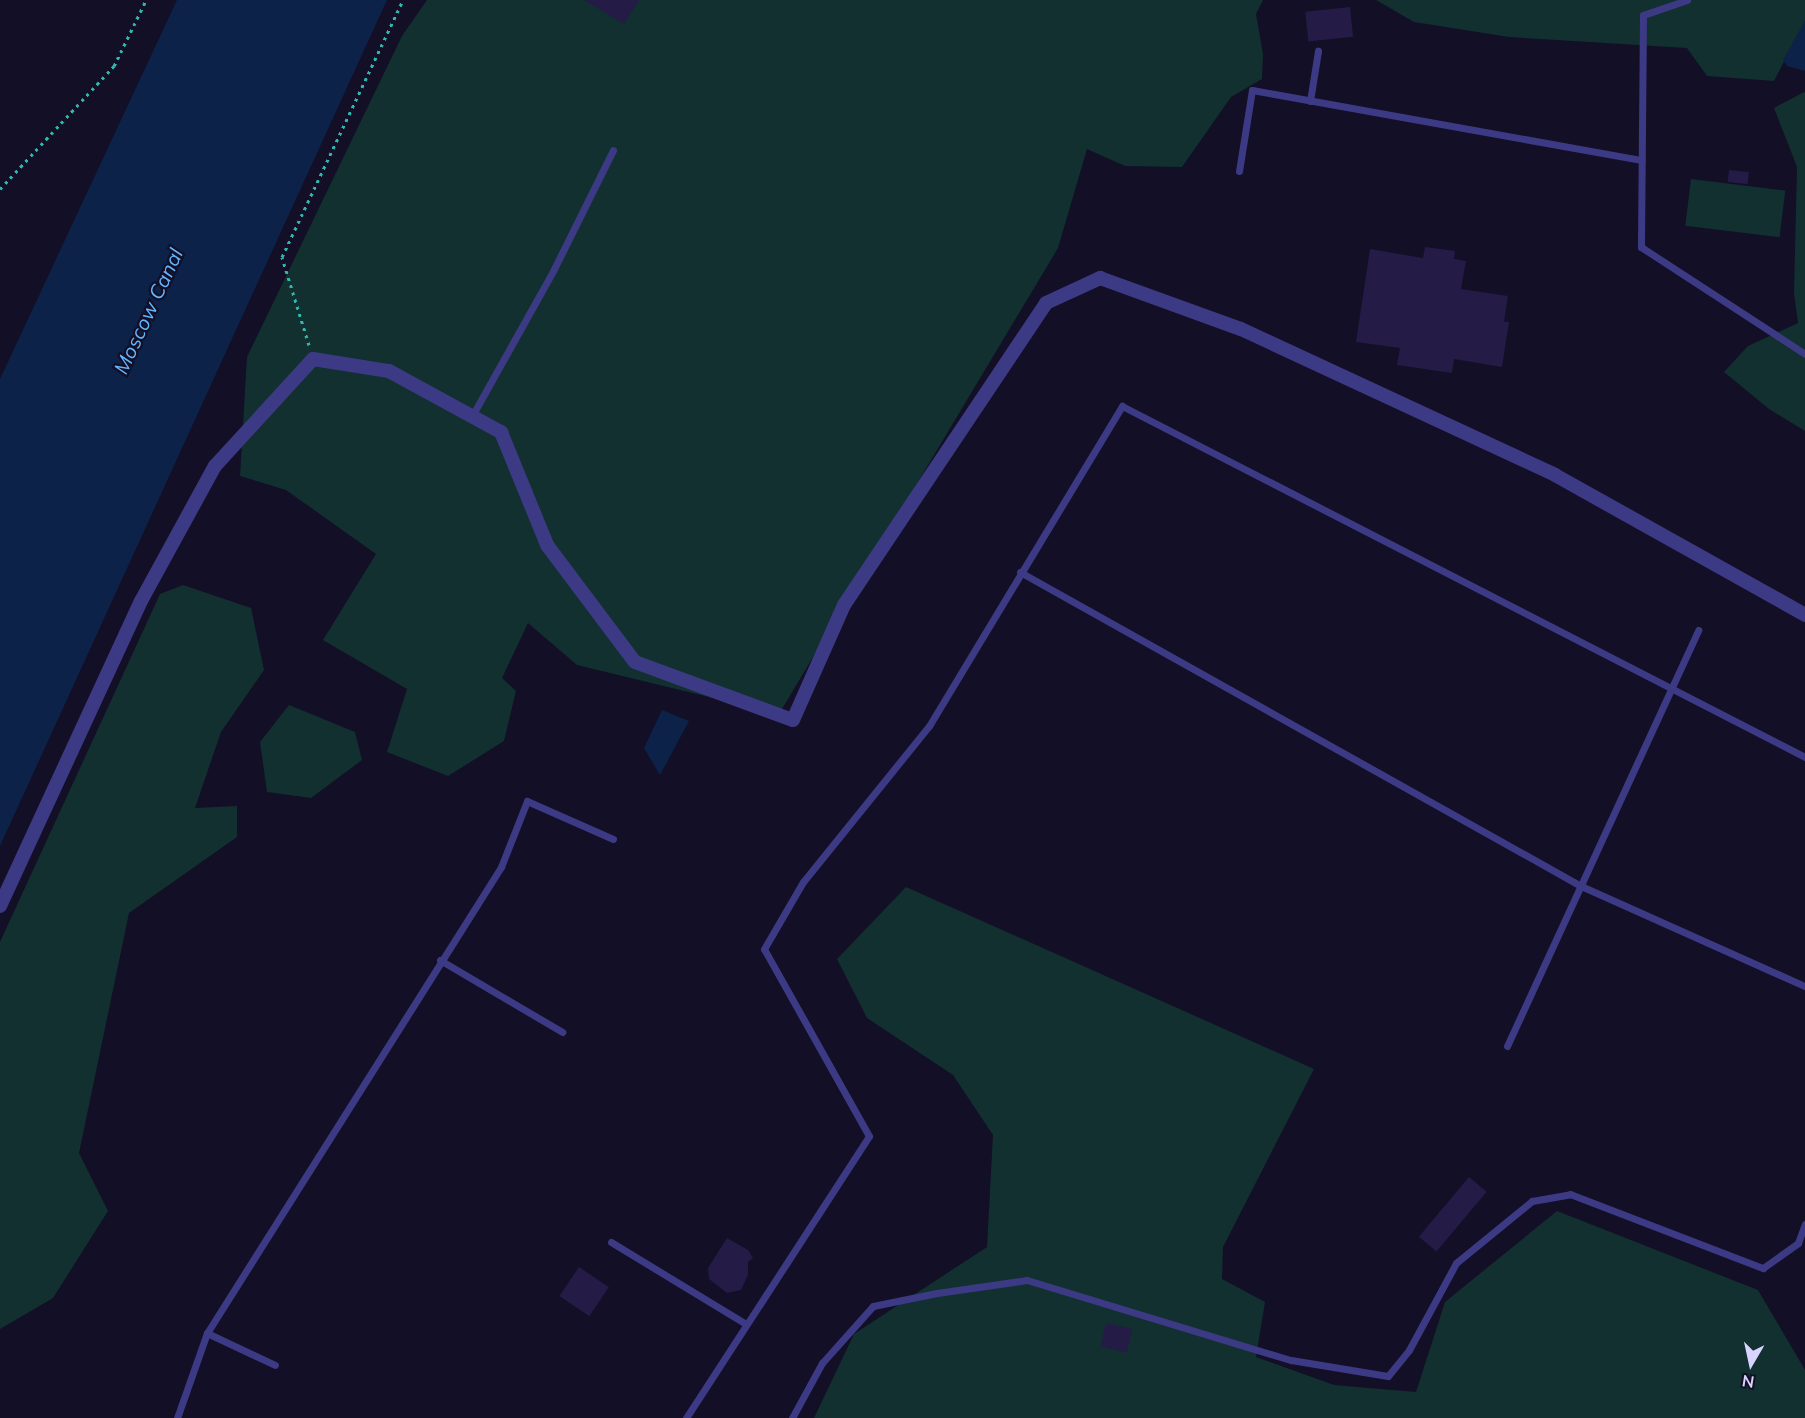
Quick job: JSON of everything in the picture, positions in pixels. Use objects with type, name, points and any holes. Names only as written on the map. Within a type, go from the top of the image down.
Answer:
[{"type":"street","points":[[0,906],[141,601],[215,466],[313,359],[389,370],[501,432],[547,545],[635,662],[793,720],[844,605],[1046,303],[1100,278],[1241,329],[1555,475],[1805,615]]},
{"type":"lane","points":[[1687,0],[1643,15],[1641,247],[1805,354]]},
{"type":"lane","points":[[1310,100],[1318,51]]},
{"type":"lane","points":[[1239,171],[1252,90],[1642,160]]},
{"type":"lane","points":[[471,416],[554,271],[613,150]]},
{"type":"lane","points":[[686,1418],[869,1136],[764,949],[803,882],[929,726],[1122,406],[1805,758]]},
{"type":"lane","points":[[1020,572],[1581,886],[1805,986]]},
{"type":"lane","points":[[1507,1046],[1698,630]]},
{"type":"lane","points":[[177,1418],[207,1333],[440,960],[501,867],[527,801],[613,839]]},
{"type":"lane","points":[[440,960],[562,1032]]},
{"type":"lane","points":[[792,1418],[822,1364],[873,1306],[937,1293],[1027,1280],[1291,1360],[1388,1376],[1409,1350],[1456,1263],[1532,1201],[1570,1194],[1762,1268],[1798,1243],[1805,1224]]},
{"type":"lane","points":[[611,1242],[746,1324]]},
{"type":"lane","points":[[207,1333],[275,1365]]},
{"type":"path","points":[[0,189],[114,66],[146,0]]},
{"type":"path","points":[[313,359],[282,256],[403,0]]},
{"type":"green space","points":[[427,0],[1263,0],[1256,14],[1263,54],[1262,79],[1231,97],[1182,167],[1125,166],[1087,149],[1058,248],[779,714],[577,665],[528,623],[502,678],[516,691],[504,741],[448,776],[387,752],[407,689],[323,640],[376,554],[286,490],[240,476],[247,357],[402,36]]},
{"type":"green space","points":[[1376,0],[1805,0],[1805,21],[1774,81],[1707,76],[1687,48],[1509,37],[1414,22]]},
{"type":"green space","points":[[1804,92],[1805,431],[1769,409],[1724,372],[1748,346],[1798,323],[1794,293],[1797,167],[1774,108]]},
{"type":"green space","points":[[1691,179],[1785,191],[1780,237],[1685,226]]},
{"type":"green space","points":[[183,585],[251,608],[264,670],[221,732],[195,808],[237,806],[237,837],[129,913],[79,1153],[108,1211],[53,1298],[0,1329],[0,942],[160,594]]},
{"type":"green space","points":[[289,705],[355,732],[362,760],[311,798],[267,792],[260,742]]},
{"type":"green space","points":[[906,887],[1314,1069],[1223,1247],[1222,1279],[1265,1302],[1256,1357],[1334,1385],[1416,1392],[1445,1302],[1557,1211],[1758,1290],[1805,1370],[1805,1418],[814,1418],[854,1334],[987,1247],[993,1135],[953,1075],[867,1018],[837,959]]},
{"type":"water","name":"Moscow Canal","points":[[177,0],[387,0],[0,846],[0,379]]},
{"type":"water","points":[[1805,21],[1805,71],[1787,66],[1783,60]]},
{"type":"water","points":[[662,710],[689,721],[660,775],[644,748]]},
{"type":"building","points":[[584,0],[639,0],[624,24]]},
{"type":"building","points":[[1350,7],[1353,37],[1308,42],[1305,12]]},
{"type":"building","points":[[1729,170],[1749,172],[1748,184],[1728,182]]},
{"type":"building","points":[[1425,247],[1455,251],[1454,259],[1466,261],[1461,289],[1508,296],[1504,322],[1509,322],[1502,367],[1454,359],[1452,373],[1397,365],[1400,348],[1356,342],[1370,249],[1423,258]]},
{"type":"building","points":[[1469,1177],[1487,1192],[1436,1252],[1419,1237]]},
{"type":"building","points":[[727,1238],[748,1250],[753,1258],[748,1262],[748,1275],[741,1290],[727,1293],[709,1279],[708,1268]]},
{"type":"building","points":[[579,1267],[609,1287],[589,1316],[559,1296]]},
{"type":"building","points":[[1106,1323],[1132,1329],[1127,1352],[1101,1346]]}]
